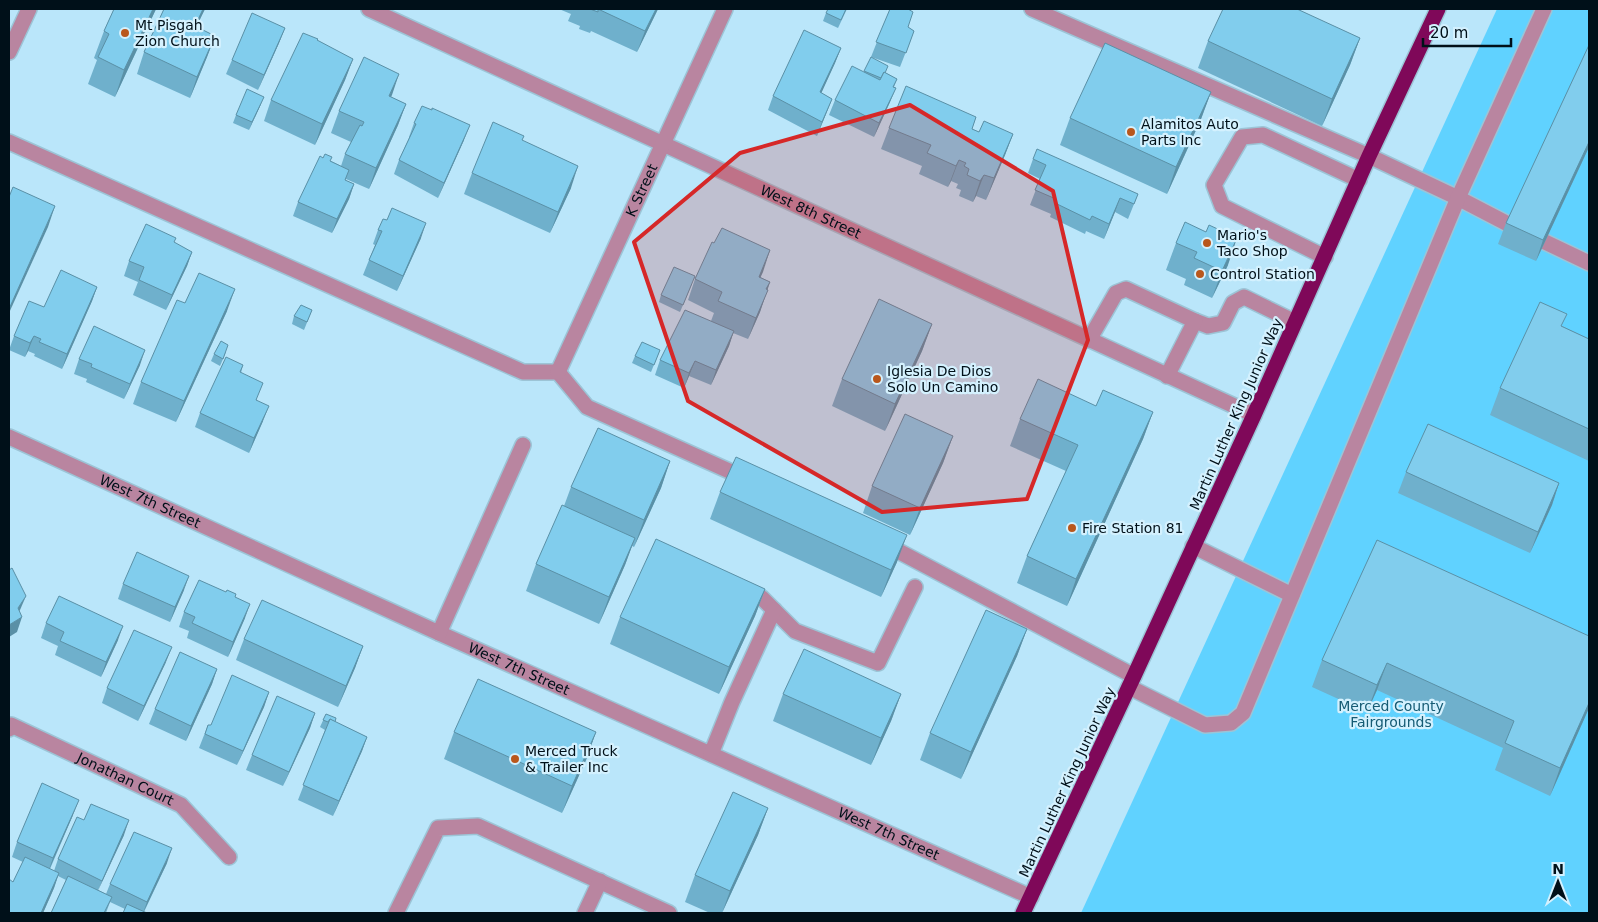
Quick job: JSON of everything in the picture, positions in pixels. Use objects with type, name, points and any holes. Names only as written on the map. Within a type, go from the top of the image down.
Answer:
[{"type":"highway","name":"Martin Luther King Junior Way","points":[[1022,913],[1132,682],[1254,415],[1369,156],[1438,9]]},
{"type":"street","points":[[9,52],[29,9]]},
{"type":"street","name":"West 8th Street","points":[[369,9],[1254,415]]},
{"type":"street","name":"K Street","points":[[558,372],[725,9]]},
{"type":"street","points":[[1032,9],[1369,156],[1508,224]]},
{"type":"street","points":[[870,536],[1132,682],[1205,725],[1231,723],[1243,713],[1458,198],[1544,9]]},
{"type":"street","points":[[1325,257],[1222,206],[1214,185],[1242,137],[1262,134],[1359,180]]},
{"type":"street","points":[[9,142],[523,372],[558,372],[587,407],[758,484]]},
{"type":"street","points":[[1545,242],[1589,263]]},
{"type":"street","points":[[1089,340],[1116,293],[1126,289],[1208,326],[1223,323],[1233,303],[1244,297],[1295,322]]},
{"type":"street","points":[[1167,376],[1195,321]]},
{"type":"street","name":"West 7th Street","points":[[9,437],[439,633],[1031,897]]},
{"type":"street","points":[[439,633],[523,445]]},
{"type":"street","points":[[1193,546],[1292,595]]},
{"type":"street","points":[[729,580],[762,598],[795,631],[878,663],[915,587]]},
{"type":"street","points":[[711,754],[732,702],[774,610]]},
{"type":"street","name":"Jonathan Court","points":[[9,729],[11,724],[181,805],[229,857]]},
{"type":"street","points":[[396,913],[438,828],[478,826],[669,913]]},
{"type":"street","points":[[585,913],[600,881]]},
{"type":"highlighted area","points":[[910,105],[1053,191],[1088,340],[1027,499],[882,512],[688,401],[634,242],[740,153]]},
{"type":"green space","name":"Merced County Fairgrounds","points":[[1497,9],[1589,9],[1589,913],[1081,913]]},
{"type":"building","name":"Mt Pisgah Zion Church","points":[[114,9],[153,9],[124,70],[98,57],[109,34],[104,31]]},
{"type":"building","points":[[164,9],[203,9],[195,26],[215,36],[197,77],[144,52]]},
{"type":"building","points":[[598,9],[656,9],[645,31]]},
{"type":"building","points":[[828,9],[846,9],[841,20],[826,13]]},
{"type":"building","points":[[890,9],[908,9],[913,12],[908,27],[914,31],[906,53],[876,42]]},
{"type":"building","points":[[1223,9],[1297,9],[1360,38],[1332,99],[1208,41]]},
{"type":"building","points":[[252,13],[285,28],[264,75],[232,60]]},
{"type":"building","points":[[804,30],[841,48],[820,92],[832,99],[822,122],[773,96]]},
{"type":"building","points":[[303,33],[318,39],[353,59],[322,124],[271,100]]},
{"type":"building","name":"Alamitos Auto Parts Inc","points":[[1105,43],[1211,92],[1176,167],[1070,118]]},
{"type":"building","points":[[1589,45],[1589,142],[1543,240],[1506,223]]},
{"type":"building","points":[[364,57],[399,74],[389,96],[406,104],[376,168],[345,154],[360,125],[362,126],[364,122],[339,111]]},
{"type":"building","points":[[871,57],[888,66],[881,78],[864,71]]},
{"type":"building","points":[[852,66],[880,80],[884,72],[897,79],[893,87],[896,88],[879,123],[835,100]]},
{"type":"building","points":[[906,86],[976,117],[972,129],[979,132],[984,121],[1013,134],[994,178],[984,175],[980,181],[967,175],[969,169],[964,166],[966,163],[959,160],[956,166],[927,153],[931,145],[889,128]]},
{"type":"building","points":[[247,89],[264,97],[252,122],[236,115]]},
{"type":"building","points":[[422,106],[432,110],[432,108],[470,125],[444,183],[399,160],[416,124],[414,123]]},
{"type":"building","points":[[493,122],[524,136],[522,140],[578,166],[558,212],[472,173]]},
{"type":"building","points":[[1037,149],[1138,194],[1134,204],[1120,198],[1109,224],[1092,216],[1090,220],[1055,203],[1056,199],[1035,190],[1046,165],[1033,159]]},
{"type":"building","points":[[325,154],[332,157],[330,161],[349,170],[345,180],[354,184],[337,219],[298,202],[320,156],[323,158]]},
{"type":"building","points":[[13,187],[55,206],[9,309],[9,197]]},
{"type":"building","points":[[392,208],[426,223],[403,276],[369,260],[382,231],[378,230],[383,219],[387,220]]},
{"type":"building","points":[[1185,222],[1206,232],[1209,225],[1237,238],[1222,271],[1194,258],[1197,252],[1176,243]]},
{"type":"building","points":[[146,224],[176,238],[174,242],[192,252],[172,295],[139,280],[144,267],[129,261]]},
{"type":"building","points":[[722,228],[770,250],[759,277],[770,282],[756,318],[718,301],[722,292],[695,279],[712,242],[714,243]]},
{"type":"building","points":[[674,267],[695,276],[683,305],[661,295]]},
{"type":"building","points":[[61,270],[97,287],[67,354],[39,342],[41,339],[34,336],[30,343],[14,336],[29,301],[44,307]]},
{"type":"building","points":[[199,273],[235,289],[184,401],[141,382],[177,300],[185,303]]},
{"type":"building","name":"Iglesia De Dios Solo Un Camino","points":[[879,299],[932,324],[895,404],[842,379]]},
{"type":"building","points":[[1540,302],[1567,314],[1561,326],[1589,339],[1589,429],[1500,388]]},
{"type":"building","points":[[301,305],[312,310],[307,322],[294,316]]},
{"type":"building","points":[[685,310],[734,331],[716,370],[695,361],[689,373],[660,360]]},
{"type":"building","points":[[94,326],[145,350],[130,384],[91,367],[92,364],[79,359]]},
{"type":"building","points":[[221,341],[228,345],[223,359],[214,354]]},
{"type":"building","points":[[642,342],[660,350],[654,365],[635,356]]},
{"type":"building","points":[[226,357],[243,365],[240,372],[263,383],[256,400],[269,406],[254,438],[200,413]]},
{"type":"building","name":"Fire Station 81","points":[[1038,379],[1096,406],[1103,390],[1153,412],[1076,579],[1027,556],[1078,445],[1020,419]]},
{"type":"building","points":[[905,414],[953,436],[920,508],[872,486]]},
{"type":"building","points":[[1428,424],[1559,483],[1538,532],[1406,472]]},
{"type":"building","points":[[598,428],[670,461],[644,520],[571,487]]},
{"type":"building","points":[[736,457],[907,535],[891,570],[720,492]]},
{"type":"building","points":[[562,505],[635,538],[609,597],[536,564]]},
{"type":"building","points":[[656,539],[765,589],[729,667],[620,617]]},
{"type":"building","points":[[1377,540],[1589,636],[1589,703],[1560,768],[1505,743],[1514,721],[1387,663],[1377,685],[1322,660]]},
{"type":"building","points":[[137,552],[189,576],[175,607],[123,584]]},
{"type":"building","points":[[12,568],[26,596],[18,608],[22,617],[9,625],[9,570]]},
{"type":"building","points":[[199,580],[226,592],[227,590],[236,594],[235,597],[250,604],[233,642],[192,623],[195,617],[184,612]]},
{"type":"building","points":[[59,596],[123,626],[106,662],[60,641],[64,632],[46,623]]},
{"type":"building","points":[[262,600],[363,646],[346,686],[244,639]]},
{"type":"building","points":[[986,610],[1027,629],[971,752],[930,733]]},
{"type":"building","points":[[134,630],[172,647],[144,706],[107,688]]},
{"type":"building","points":[[804,649],[901,694],[881,738],[783,694]]},
{"type":"building","points":[[180,652],[217,669],[191,726],[155,709]]},
{"type":"building","points":[[232,675],[269,692],[243,751],[205,734],[208,725],[211,725]]},
{"type":"building","points":[[478,679],[596,732],[572,786],[454,732]]},
{"type":"building","points":[[277,696],[315,713],[289,772],[252,755]]},
{"type":"building","points":[[326,714],[336,718],[335,722],[330,719],[328,722],[323,720]]},
{"type":"building","points":[[330,719],[367,737],[339,801],[303,785]]},
{"type":"building","points":[[42,783],[79,800],[53,858],[17,842]]},
{"type":"building","points":[[733,792],[768,808],[730,891],[695,875]]},
{"type":"building","points":[[91,804],[129,820],[102,881],[58,859],[77,817],[84,820]]},
{"type":"building","points":[[134,832],[172,848],[147,902],[110,884]]},
{"type":"building","points":[[25,857],[59,873],[41,913],[9,913],[9,879],[13,882]]},
{"type":"building","points":[[68,876],[112,897],[104,913],[51,913]]},
{"type":"building","points":[[127,904],[147,913],[123,913]]},
{"type":"place","name":"Mt Pisgah Zion Church","points":[[125,33]]},
{"type":"place","name":"Alamitos Auto Parts Inc","points":[[1131,132]]},
{"type":"place","name":"Mario's Taco Shop","points":[[1207,243]]},
{"type":"place","name":"Control Station","points":[[1200,274]]},
{"type":"place","name":"Iglesia De Dios Solo Un Camino","points":[[877,379]]},
{"type":"place","name":"Fire Station 81","points":[[1072,528]]},
{"type":"place","name":"Merced Truck & Trailer Inc","points":[[515,759]]}]
